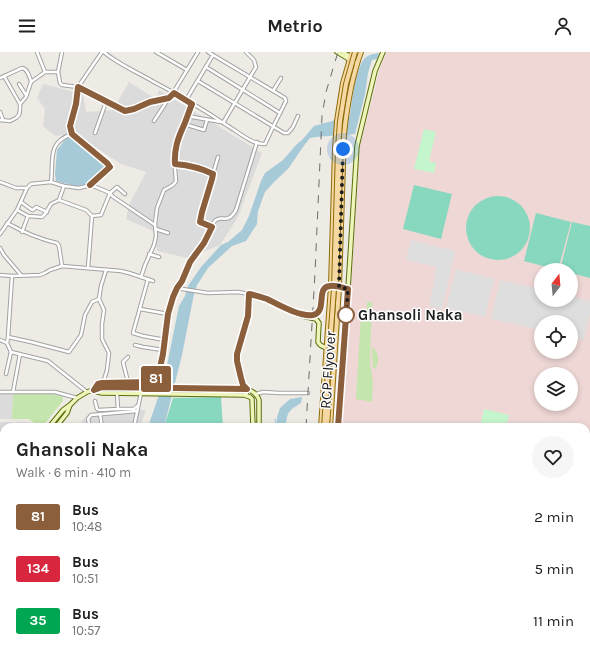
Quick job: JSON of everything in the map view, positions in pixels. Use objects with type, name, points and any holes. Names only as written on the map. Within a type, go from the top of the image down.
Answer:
[{"type":"main road","points":[[326,423],[327,347],[331,286],[336,127],[340,96],[350,59],[357,52]]},
{"type":"main road","points":[[326,423],[335,348],[339,287],[346,110],[357,62],[357,52]]},
{"type":"main road","name":"RCP Flyover","points":[[326,423],[336,288],[342,122],[348,85],[357,52]]},
{"type":"street","points":[[37,52],[45,72]]},
{"type":"street","points":[[62,52],[58,72],[60,83],[62,85],[78,87],[125,111],[150,102],[169,98]]},
{"type":"street","points":[[0,234],[21,202],[27,188],[31,184],[51,182],[78,188],[90,185],[110,167],[72,134],[70,126],[76,104],[78,87],[103,52],[186,100],[248,139],[266,144],[286,101],[285,98],[208,52]]},
{"type":"street","points":[[156,52],[187,70]]},
{"type":"street","points":[[154,121],[174,93],[198,52]]},
{"type":"street","points":[[223,123],[255,70],[255,64],[246,52]]},
{"type":"street","points":[[337,52],[357,62]]},
{"type":"street","points":[[343,52],[350,59]]},
{"type":"street","points":[[338,423],[357,146],[375,71],[383,52]]},
{"type":"street","points":[[186,100],[213,55]]},
{"type":"street","points":[[206,67],[280,113]]},
{"type":"street","points":[[0,78],[24,68],[31,82]]},
{"type":"street","points":[[20,104],[26,96],[31,82],[45,72],[58,72]]},
{"type":"street","points":[[0,112],[2,120],[10,121],[19,115],[20,110],[20,104],[4,76]]},
{"type":"street","points":[[273,91],[281,78]]},
{"type":"street","points":[[198,81],[284,133],[288,134],[298,116]]},
{"type":"street","points":[[20,84],[26,96]]},
{"type":"street","points":[[95,133],[106,102]]},
{"type":"street","points":[[141,277],[149,254],[154,245],[156,236],[155,225],[157,208],[164,190],[172,186],[176,181],[174,156],[176,145],[192,104]]},
{"type":"street","points":[[187,116],[223,123]]},
{"type":"street","points":[[184,124],[204,130],[207,120]]},
{"type":"street","points":[[51,182],[53,150],[55,145],[66,136],[72,134]]},
{"type":"street","points":[[94,390],[98,384],[102,383],[150,382],[156,379],[159,372],[165,340],[168,314],[176,288],[182,281],[190,262],[204,243],[217,220],[228,219],[236,210],[257,142]]},
{"type":"street","points":[[212,227],[200,222],[218,157]]},
{"type":"street","points":[[175,164],[185,165],[213,174]]},
{"type":"street","points":[[0,182],[16,188],[27,188]]},
{"type":"street","points":[[90,185],[111,194],[155,225]]},
{"type":"street","points":[[16,210],[28,216],[42,216],[51,204],[59,200],[64,186]]},
{"type":"street","points":[[92,216],[101,215],[111,194],[117,187],[125,194]]},
{"type":"street","points":[[59,200],[86,210],[92,216],[88,268]]},
{"type":"street","points":[[21,202],[32,210],[36,207],[46,212]]},
{"type":"street","points":[[22,232],[28,216]]},
{"type":"street","points":[[7,223],[22,232],[46,241],[57,243],[59,246],[62,266]]},
{"type":"street","points":[[156,229],[168,233]]},
{"type":"street","points":[[0,248],[21,276]]},
{"type":"street","points":[[149,254],[160,257]]},
{"type":"street","points":[[0,275],[40,275],[62,266],[121,271],[153,281]]},
{"type":"street","points":[[102,383],[107,370],[109,353],[102,340],[104,310],[99,298],[106,270]]},
{"type":"street","points":[[6,374],[11,352],[7,343],[12,276]]},
{"type":"street","points":[[148,279],[133,333],[165,340]]},
{"type":"street","points":[[299,314],[313,315],[318,313],[320,310],[323,290],[325,288],[331,286],[348,289]]},
{"type":"street","points":[[176,288],[198,292],[238,292],[265,299],[302,316],[316,319],[319,324],[319,344],[321,346],[335,348]]},
{"type":"street","points":[[249,294],[248,316],[237,354],[237,361],[243,385],[258,396],[259,423]]},
{"type":"street","points":[[8,337],[70,352],[81,335],[85,315],[92,302],[99,298]]},
{"type":"street","points":[[140,309],[168,314]]},
{"type":"street","points":[[0,341],[7,343]]},
{"type":"street","points":[[135,345],[163,350]]},
{"type":"street","points":[[11,352],[48,361],[87,392]]},
{"type":"street","points":[[13,392],[20,354]]},
{"type":"street","points":[[128,357],[123,362],[128,382]]},
{"type":"street","points":[[52,423],[63,410],[77,398],[87,392],[102,387],[247,389]]},
{"type":"street","points":[[148,388],[148,394]]},
{"type":"street","points":[[246,395],[247,389]]},
{"type":"street","points":[[94,390],[102,393],[246,395],[253,401],[253,423]]},
{"type":"street","points":[[0,392],[55,392],[77,398]]},
{"type":"street","points":[[256,394],[263,392],[308,393]]},
{"type":"street","points":[[117,393],[118,409]]},
{"type":"street","points":[[135,423],[141,393]]},
{"type":"street","points":[[95,401],[97,409],[99,410],[134,409],[138,402]]},
{"type":"street","points":[[59,423],[67,413],[70,405]]},
{"type":"street","points":[[89,423],[89,417],[91,415],[137,411]]},
{"type":"street","points":[[100,414],[101,423]]},
{"type":"shaded area","points":[[386,52],[590,52],[590,423],[342,423],[360,146],[380,67]]},
{"type":"shaded area","points":[[129,82],[156,99],[159,90],[262,153],[238,217],[220,245],[188,258],[157,251],[155,232],[126,219],[129,205],[146,172],[121,164],[75,134],[55,136],[43,126],[45,109],[37,98],[43,84],[83,94],[86,112],[113,110]]},
{"type":"shaded area","points":[[411,240],[455,251],[442,309],[429,306],[437,267],[406,260]]},
{"type":"shaded area","points":[[456,269],[494,279],[485,317],[446,308]]},
{"type":"shaded area","points":[[500,280],[534,287],[534,307],[578,307],[578,298],[590,301],[590,313],[584,340],[578,339],[578,315],[534,315],[534,328],[491,319]]},
{"type":"shaded area","points":[[0,394],[13,394],[12,419],[0,419]]},
{"type":"shaded area","points":[[146,410],[141,423],[80,423],[86,416],[97,412]]},
{"type":"shaded area","points":[[0,422],[13,422],[13,423]]},
{"type":"shaded area","points":[[29,422],[30,423],[17,423]]},
{"type":"green space","points":[[424,129],[436,132],[429,161],[436,163],[434,173],[414,169]]},
{"type":"green space","points":[[414,185],[452,194],[441,239],[403,229]]},
{"type":"green space","points":[[498,196],[510,198],[521,205],[528,216],[530,228],[528,240],[521,251],[510,258],[498,260],[486,258],[475,251],[468,240],[466,228],[468,216],[475,205],[486,198]]},
{"type":"green space","points":[[536,213],[571,222],[560,263],[534,264],[524,261]]},
{"type":"green space","points":[[572,222],[590,226],[590,278],[578,275],[578,263],[562,263]]},
{"type":"green space","points":[[367,302],[372,302],[370,363],[373,382],[372,402],[356,399],[361,316],[367,315]]},
{"type":"green space","points":[[372,347],[378,357],[378,363],[375,369],[373,368]]},
{"type":"green space","points":[[39,393],[63,397],[63,401],[45,423],[34,423],[29,419],[12,419],[13,394]]},
{"type":"green space","points":[[221,397],[223,423],[165,423],[173,398]]},
{"type":"green space","points":[[484,409],[509,415],[507,423],[481,423]]},
{"type":"water","points":[[379,53],[377,59],[372,60],[368,73],[365,94],[355,134],[310,138],[288,169],[265,192],[258,211],[257,224],[246,241],[232,246],[208,268],[197,285],[182,355],[165,423],[149,423],[164,380],[179,306],[185,296],[188,286],[201,267],[221,245],[228,242],[242,230],[249,216],[265,173],[283,160],[314,126],[350,116],[354,86],[359,69],[365,58],[372,54]]},
{"type":"water","points":[[67,137],[75,137],[108,165],[108,169],[88,184],[75,186],[56,181],[55,174],[57,150]]},
{"type":"water","points":[[302,397],[301,403],[289,412],[286,423],[276,423],[280,408],[290,399]]},
{"type":"waterway","points":[[378,57],[381,52]]},
{"type":"waterway","points":[[275,419],[276,423]]},
{"type":"railway","points":[[306,423],[322,116],[326,92],[338,52]]},
{"type":"bus line","name":"81","points":[[90,185],[110,167],[72,134],[70,126],[76,104],[78,87],[125,111],[150,102],[169,98],[174,93],[192,104],[176,145],[174,156],[175,164],[185,165],[213,174],[200,222],[212,227],[204,243],[190,262],[170,305],[163,354],[156,379],[150,382],[102,383],[98,384],[94,390],[102,387],[247,389],[243,385],[237,361],[237,354],[248,316],[249,294],[265,299],[299,314],[313,315],[318,313],[320,310],[323,290],[328,286],[339,287],[348,289],[338,423]]},
{"type":"place","name":"Ghansoli Naka","points":[[346,315]]},
{"type":"route","points":[[343,149],[339,287],[348,289],[346,317],[346,315]]}]
